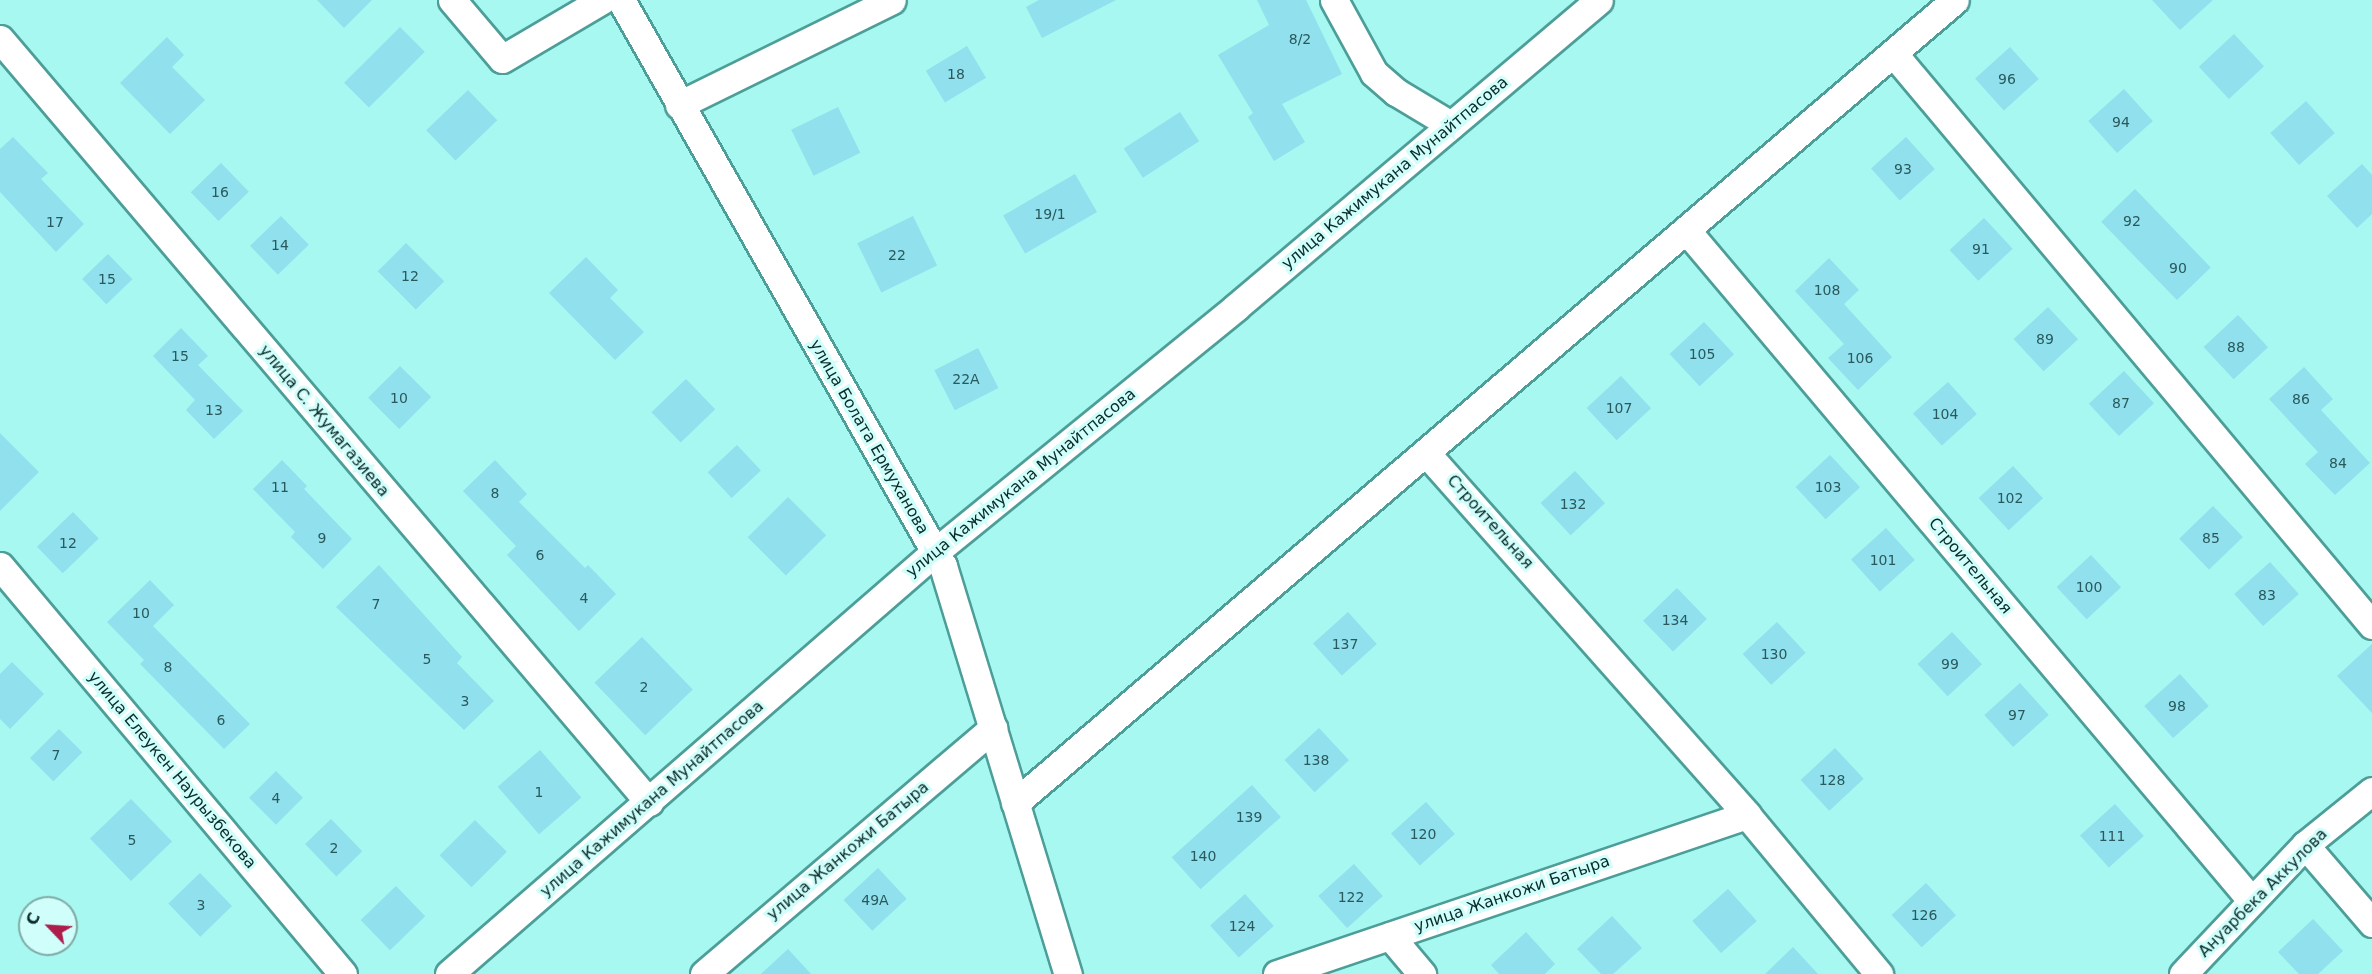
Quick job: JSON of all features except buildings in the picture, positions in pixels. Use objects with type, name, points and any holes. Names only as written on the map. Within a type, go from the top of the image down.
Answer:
[{"type":"street","points":[[452,0],[502,59],[602,0]]},
{"type":"street","name":"улица Болата Ермуханова","points":[[621,0],[943,566],[1068,974]]},
{"type":"street","points":[[679,105],[892,0]]},
{"type":"street","points":[[1334,0],[1374,73],[1396,92],[1450,125]]},
{"type":"street","name":"улица Кажимукана Мунайтпасова","points":[[450,974],[935,552],[1599,0]]},
{"type":"street","points":[[1015,803],[1427,454],[1955,0]]},
{"type":"street","name":"улица С. Жумагазиева","points":[[0,39],[649,802]]},
{"type":"street","points":[[1893,53],[2372,625]]},
{"type":"street","name":"Строительная","points":[[1687,231],[2252,902]]},
{"type":"street","name":"Строительная","points":[[1427,454],[1747,815],[1879,974]]},
{"type":"street","name":"улица Елеукен Наурызбекова","points":[[0,566],[343,974]]},
{"type":"street","name":"улица Жанкожи Батыра","points":[[704,974],[993,728]]},
{"type":"street","name":"Ануарбека Аккулова","points":[[2183,974],[2305,845],[2372,791]]},
{"type":"street","name":"улица Жанкожи Батыра","points":[[1277,974],[1747,815]]},
{"type":"street","points":[[2305,845],[2372,923]]},
{"type":"street","points":[[1390,936],[1422,974]]}]
